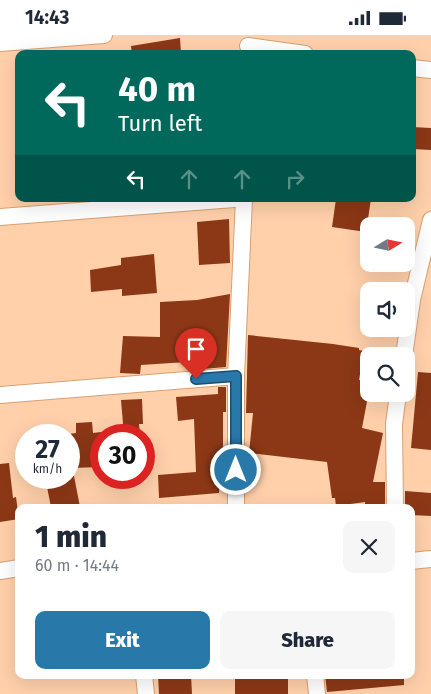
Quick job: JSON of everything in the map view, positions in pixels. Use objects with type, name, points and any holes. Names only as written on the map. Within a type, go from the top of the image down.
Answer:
[{"type":"street","points":[[0,43],[104,35]]},
{"type":"street","points":[[248,45],[280,50]]},
{"type":"street","points":[[416,68],[431,70]]},
{"type":"street","points":[[0,217],[195,202]]},
{"type":"street","points":[[236,504],[236,376],[244,202]]},
{"type":"street","points":[[405,347],[412,301],[431,220]]},
{"type":"street","points":[[0,395],[236,376]]},
{"type":"street","points":[[395,504],[394,424],[397,402]]},
{"type":"street","points":[[415,561],[431,559]]},
{"type":"street","points":[[0,571],[15,569]]},
{"type":"street","points":[[144,679],[146,694]]},
{"type":"street","points":[[315,679],[317,694]]},
{"type":"building","points":[[180,38],[181,50],[132,50],[131,46]]},
{"type":"building","points":[[416,127],[431,128],[431,150],[416,149]]},
{"type":"building","points":[[336,202],[371,202],[368,217],[360,217],[360,231],[332,227]]},
{"type":"building","points":[[229,219],[230,263],[199,265],[197,222]]},
{"type":"building","points":[[154,254],[157,293],[122,296],[122,289],[91,292],[90,270],[121,265],[121,258]]},
{"type":"building","points":[[230,294],[226,367],[203,369],[202,361],[141,365],[140,374],[120,373],[123,336],[160,337],[160,302],[197,300]]},
{"type":"building","points":[[248,335],[359,348],[360,402],[367,402],[362,428],[383,433],[373,482],[385,482],[385,504],[365,504],[365,502],[336,504],[335,498],[332,498],[327,462],[249,453],[253,413],[246,413]]},
{"type":"building","points":[[418,372],[431,373],[431,450],[411,448]]},
{"type":"building","points":[[218,387],[226,387],[226,412],[223,412],[223,462],[221,462],[219,493],[159,498],[158,475],[196,472],[194,419],[178,421],[176,397],[218,394]]},
{"type":"building","points":[[142,399],[143,424],[123,424],[121,400]]},
{"type":"building","points":[[92,422],[92,424],[90,424],[90,467],[80,468],[80,424],[76,423]]},
{"type":"building","points":[[9,463],[13,498],[16,497],[17,504],[15,504],[15,520],[0,522],[0,464]]},
{"type":"building","points":[[47,489],[77,489],[79,504],[50,504]]},
{"type":"building","points":[[405,491],[431,493],[431,516],[415,515],[415,504],[405,504]]},
{"type":"building","points":[[158,679],[191,679],[192,694],[159,694]]},
{"type":"building","points":[[235,679],[288,679],[288,694],[235,694]]},
{"type":"building","points":[[325,679],[404,679],[404,685],[327,692]]},
{"type":"route","points":[[196,379],[236,376],[236,470]]}]
